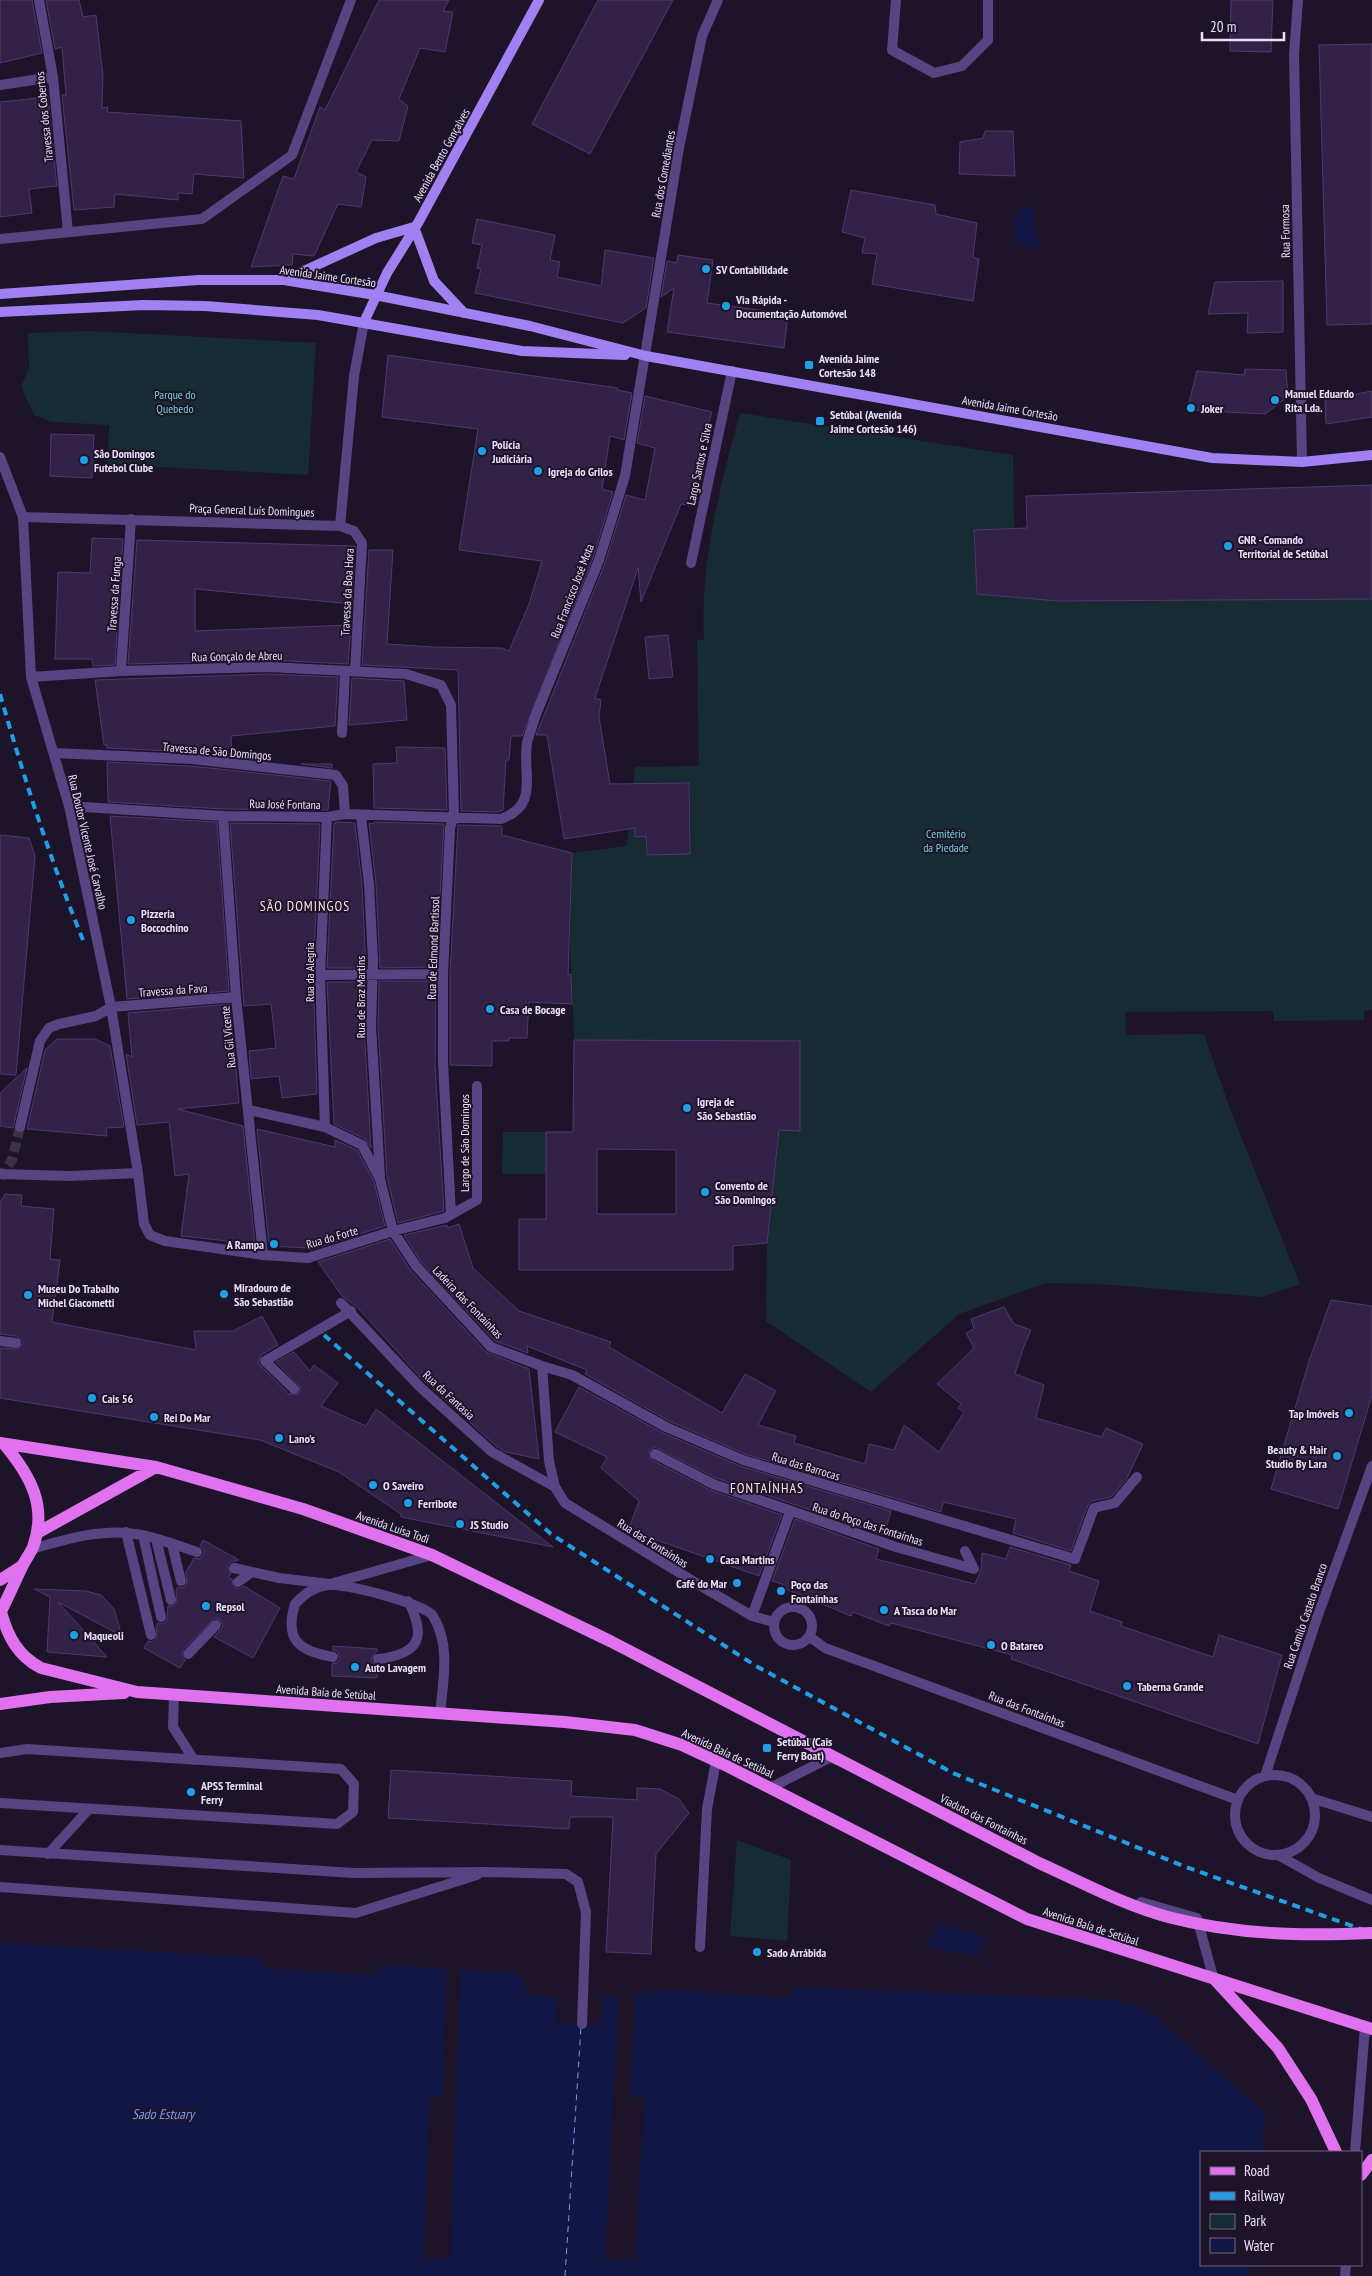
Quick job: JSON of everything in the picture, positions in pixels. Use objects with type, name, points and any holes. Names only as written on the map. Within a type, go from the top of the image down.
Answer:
[{"type":"main road","name":"Avenida Bento Gonçalves","points":[[364,322],[375,295],[539,0]]},
{"type":"main road","points":[[284,280],[376,238],[414,227],[434,281],[464,313]]},
{"type":"main road","name":"Avenida Jaime Cortesão","points":[[0,294],[198,280],[284,280],[375,295],[530,326],[646,356],[1212,458],[1302,462],[1372,455]]},
{"type":"main road","name":"Avenida Jaime Cortesão","points":[[0,312],[144,305],[205,306],[318,315],[522,352],[646,356]]},
{"type":"main road","points":[[0,1613],[32,1549],[37,1533],[38,1508],[32,1484],[20,1464],[2,1444]]},
{"type":"main road","name":"Avenida Luísa Todi","points":[[2,1444],[156,1467],[303,1509],[432,1555],[610,1641]]},
{"type":"main road","points":[[37,1533],[156,1467]]},
{"type":"main road","points":[[0,1580],[22,1566]]},
{"type":"main road","name":"Avenida Baía de Setúbal","points":[[0,1613],[13,1644],[29,1662],[41,1668],[137,1692],[565,1722],[635,1730],[682,1745],[716,1761],[1027,1919],[1368,2028]]},
{"type":"main road","name":"Viaduto das Fontainhas","points":[[610,1641],[1039,1863],[1109,1895],[1167,1917],[1226,1930],[1302,1936],[1372,1933]]},
{"type":"main road","points":[[0,1704],[50,1697],[137,1692]]},
{"type":"main road","points":[[1214,1980],[1278,2048],[1311,2099],[1336,2151]]},
{"type":"main road","points":[[1362,2174],[1372,2160]]},
{"type":"street","name":"Travessa dos Cobertos","points":[[39,0],[53,77],[68,232]]},
{"type":"street","points":[[0,239],[202,219],[292,155],[351,0]]},
{"type":"street","name":"Rua dos Comediantes","points":[[646,356],[679,148],[702,36],[718,0]]},
{"type":"street","points":[[896,0],[892,50],[934,73],[962,66],[988,40],[988,0]]},
{"type":"street","name":"Rua Formosa","points":[[1298,0],[1294,55],[1302,462]]},
{"type":"street","points":[[0,85],[53,77]]},
{"type":"street","points":[[340,526],[354,376],[364,322]]},
{"type":"street","name":"Rua Francisco José Mota","points":[[501,819],[515,814],[525,803],[527,743],[599,560],[625,476],[646,356]]},
{"type":"street","name":"Largo Santos e Silva","points":[[691,563],[732,371]]},
{"type":"street","points":[[0,457],[23,517]]},
{"type":"street","name":"Praça General Luís Domingues","points":[[23,517],[340,526]]},
{"type":"street","name":"Rua Doutor Vicente José Carvalho","points":[[23,517],[31,677],[69,806],[111,1007],[138,1173],[144,1224],[150,1236],[165,1241],[186,1244]]},
{"type":"street","name":"Travessa da Funga","points":[[121,671],[131,519]]},
{"type":"street","name":"Travessa da Boa Hora","points":[[340,526],[354,531],[362,543],[350,672],[342,733]]},
{"type":"street","name":"Rua Gonçalo de Abreu","points":[[31,677],[121,671],[269,666],[406,674],[441,686]]},
{"type":"street","name":"Rua de Edmond Bartissol","points":[[441,686],[451,706],[454,816],[450,828],[443,974],[443,1063],[451,1214]]},
{"type":"street","name":"Travessa de São Domingos","points":[[54,753],[192,759],[336,775],[343,786],[345,814]]},
{"type":"street","name":"Rua José Fontana","points":[[69,806],[223,816],[327,817],[345,814],[501,819]]},
{"type":"street","name":"Rua Gil Vicente","points":[[223,816],[236,997],[263,1255]]},
{"type":"street","name":"Rua de Braz Martins","points":[[361,816],[369,884],[372,976],[371,1026],[380,1179]]},
{"type":"street","name":"Rua da Alegria","points":[[325,1127],[320,975],[327,817]]},
{"type":"street","points":[[320,975],[443,974]]},
{"type":"street","name":"Travessa da Fava","points":[[111,1007],[236,997]]},
{"type":"street","points":[[20,1128],[40,1041],[48,1028],[96,1016],[111,1007]]},
{"type":"street","name":"Largo de São Domingos","points":[[451,1214],[477,1200],[477,1086]]},
{"type":"street","points":[[248,1110],[325,1127],[362,1145],[380,1179]]},
{"type":"street","points":[[0,1174],[70,1176],[138,1173]]},
{"type":"street","name":"Ladeira das Fontaínhas","points":[[380,1179],[393,1231],[416,1266],[491,1347],[542,1366]]},
{"type":"street","name":"Rua do Forte","points":[[186,1244],[263,1255],[308,1258],[393,1231],[444,1218],[451,1214]]},
{"type":"street","name":"Rua da Fantasia","points":[[341,1303],[351,1311],[420,1387],[492,1452],[555,1487]]},
{"type":"street","points":[[294,1389],[264,1361],[351,1311]]},
{"type":"street","points":[[0,1341],[16,1343]]},
{"type":"street","points":[[542,1366],[549,1461],[555,1487]]},
{"type":"street","name":"Rua das Barrocas","points":[[542,1366],[572,1375],[666,1427],[743,1460],[1075,1559],[1094,1508],[1115,1503],[1137,1477]]},
{"type":"street","name":"Rua do Poço das Fontaínhas","points":[[655,1454],[713,1484],[896,1547],[974,1570],[966,1551]]},
{"type":"street","name":"Rua Camilo Castelo Branco","points":[[1265,1776],[1317,1618],[1372,1466]]},
{"type":"street","name":"Rua das Fontaínhas","points":[[555,1487],[565,1503],[675,1572],[752,1616],[774,1622]]},
{"type":"street","points":[[752,1616],[790,1512]]},
{"type":"street","points":[[126,1532],[151,1635]]},
{"type":"street","points":[[32,1549],[64,1540],[126,1532],[143,1535],[197,1552]]},
{"type":"street","points":[[143,1535],[161,1617]]},
{"type":"street","points":[[156,1539],[171,1600]]},
{"type":"street","points":[[172,1544],[181,1580]]},
{"type":"street","points":[[333,1656],[311,1653],[300,1647],[291,1627],[295,1604],[315,1588],[432,1555]]},
{"type":"street","points":[[234,1568],[279,1578],[330,1584],[408,1601],[432,1614],[440,1633],[445,1659],[440,1714]]},
{"type":"street","points":[[238,1582],[252,1572]]},
{"type":"street","points":[[378,1659],[395,1657],[406,1652],[416,1642],[418,1622],[408,1601]]},
{"type":"street","points":[[788,1607],[801,1608],[811,1617],[813,1624],[810,1636],[801,1644],[789,1645],[783,1643],[775,1634],[774,1622],[777,1615],[788,1607]]},
{"type":"street","points":[[188,1654],[216,1625]]},
{"type":"street","name":"Rua das Fontaínhas","points":[[810,1636],[825,1648],[1238,1800]]},
{"type":"street","points":[[174,1695],[173,1727],[194,1760]]},
{"type":"street","points":[[0,1753],[27,1749],[341,1769],[354,1784],[352,1812],[336,1824],[0,1803]]},
{"type":"street","points":[[770,1788],[831,1757],[1017,1854],[1127,1898],[1197,1918],[1214,1980]]},
{"type":"street","points":[[700,1947],[707,1809],[716,1761]]},
{"type":"street","points":[[1278,1855],[1291,1852],[1302,1845],[1310,1835],[1314,1823],[1314,1810],[1311,1798],[1303,1786],[1292,1779],[1278,1775],[1265,1776],[1253,1781],[1244,1789],[1238,1800],[1235,1813],[1236,1827],[1242,1839],[1259,1851],[1278,1855],[1319,1878],[1372,1900]]},
{"type":"street","points":[[1311,1798],[1372,1817]]},
{"type":"street","points":[[48,1854],[89,1809]]},
{"type":"street","points":[[0,1850],[354,1873],[487,1872],[566,1874],[578,1882],[586,1912],[582,2024]]},
{"type":"street","points":[[0,1887],[356,1913],[487,1872]]},
{"type":"street","points":[[1355,2151],[1368,2028]]},
{"type":"green space","name":"Parque do Quebedo","points":[[89,331],[316,343],[308,475],[108,464],[109,425],[52,422],[34,415],[21,387],[29,368],[28,333]]},
{"type":"green space","name":"Cemitério da Piedade","points":[[740,413],[1013,455],[1014,528],[974,530],[977,594],[1058,601],[1372,599],[1372,1010],[1364,1011],[1364,1020],[1274,1021],[1273,1011],[1125,1012],[1126,1035],[1204,1034],[1229,1106],[1300,1284],[1262,1297],[1099,1284],[1046,1283],[959,1314],[871,1392],[766,1321],[767,1243],[779,1130],[800,1130],[800,1041],[574,1040],[570,937],[572,853],[627,846],[635,767],[699,766],[697,640],[704,640],[705,582],[708,553],[725,469]]},
{"type":"green space","points":[[503,1132],[546,1132],[546,1174],[502,1174]]},
{"type":"green space","points":[[737,1840],[791,1860],[787,1941],[730,1936]]},
{"type":"water","points":[[1031,207],[1034,212],[1033,232],[1038,241],[1036,247],[1020,243],[1014,229],[1014,221],[1017,214],[1023,209]]},
{"type":"water","points":[[939,1923],[985,1938],[977,1956],[927,1947]]},
{"type":"water","name":"Sado Estuary","points":[[0,1943],[263,1958],[263,1968],[378,1975],[379,1965],[447,1969],[443,2097],[430,2097],[424,2258],[450,2258],[460,1970],[515,1972],[525,1984],[526,1994],[558,1997],[557,2023],[601,2025],[602,1996],[619,1996],[605,2258],[635,2260],[644,2098],[630,2097],[635,1996],[652,1991],[671,1990],[788,1998],[795,1987],[1113,2000],[1147,2010],[1265,2112],[1261,2151],[1200,2151],[1200,2266],[1250,2266],[1249,2276],[0,2276]]},
{"type":"pier","points":[[447,1967],[450,1969],[445,2097],[443,2100],[433,2099],[426,2255],[448,2256],[457,1970],[460,1968],[450,2259],[424,2258],[430,2097],[443,2097]]},
{"type":"pier","points":[[603,1993],[601,2025],[557,2023],[558,1994],[561,1997],[559,2020],[599,2022],[600,1995]]},
{"type":"pier","points":[[635,1993],[630,2097],[644,2098],[635,2260],[605,2259],[619,1994],[621,1996],[608,2256],[633,2258],[642,2100],[629,2100],[627,2097],[632,1995]]},
{"type":"building","points":[[0,0],[32,0],[42,53],[0,63]]},
{"type":"building","points":[[46,0],[79,0],[83,17],[96,15],[103,76],[102,108],[108,107],[107,112],[241,121],[244,178],[194,174],[192,194],[178,193],[178,200],[115,194],[114,207],[74,210],[62,95],[66,95],[62,47],[55,49]]},
{"type":"building","points":[[379,0],[449,0],[443,11],[453,12],[445,52],[420,48],[399,99],[408,106],[399,141],[372,140],[356,172],[366,177],[361,207],[338,204],[314,256],[293,254],[292,265],[251,267],[283,176],[294,179],[320,107],[325,110]]},
{"type":"building","points":[[598,0],[673,0],[590,154],[532,124]]},
{"type":"building","points":[[1231,0],[1273,0],[1271,52],[1230,51]]},
{"type":"building","points":[[1372,44],[1372,324],[1327,325],[1319,45]]},
{"type":"building","points":[[48,97],[57,186],[29,189],[32,213],[0,217],[0,102]]},
{"type":"building","points":[[985,131],[1013,131],[1015,176],[959,174],[960,142],[983,138]]},
{"type":"building","points":[[851,190],[935,205],[936,214],[977,223],[973,257],[979,259],[973,301],[872,284],[877,254],[862,253],[865,238],[842,232]]},
{"type":"building","points":[[477,219],[555,235],[550,260],[560,262],[557,277],[601,286],[605,250],[654,258],[646,308],[623,323],[475,293],[481,269],[477,268],[482,245],[472,243]]},
{"type":"building","points":[[678,255],[713,260],[707,303],[788,314],[784,348],[667,332],[674,288],[661,297],[667,261],[677,263]]},
{"type":"building","points":[[1283,281],[1283,332],[1247,333],[1248,313],[1208,314],[1215,282]]},
{"type":"building","points":[[388,355],[618,388],[617,390],[632,393],[624,440],[610,436],[602,489],[613,492],[593,558],[522,736],[511,736],[509,760],[506,760],[503,810],[499,812],[461,811],[458,670],[362,665],[369,550],[393,550],[387,644],[432,647],[502,648],[509,651],[529,604],[542,561],[459,550],[478,429],[382,417]]},
{"type":"building","points":[[1245,369],[1286,370],[1288,397],[1265,414],[1187,410],[1197,371],[1244,375]]},
{"type":"building","points":[[1372,391],[1372,417],[1326,424],[1325,400]]},
{"type":"building","points":[[645,396],[712,412],[698,460],[704,461],[695,506],[681,504],[641,602],[638,568],[595,698],[601,700],[599,717],[610,784],[689,783],[690,854],[647,855],[646,836],[635,837],[635,828],[564,839],[547,735],[536,735],[605,563],[626,495],[645,500],[655,448],[637,443]]},
{"type":"building","points":[[51,434],[94,435],[92,478],[50,476]]},
{"type":"building","points":[[1372,485],[1372,599],[1058,601],[977,594],[974,530],[1027,528],[1026,496]]},
{"type":"building","points":[[92,538],[123,539],[115,665],[93,666],[92,659],[55,659],[58,572],[90,573]]},
{"type":"building","points":[[137,540],[355,546],[352,604],[195,589],[195,631],[351,625],[348,664],[269,660],[128,664]]},
{"type":"building","points":[[668,635],[673,677],[649,679],[645,637]]},
{"type":"building","points":[[269,674],[338,677],[335,726],[231,736],[232,757],[193,752],[107,748],[107,745],[104,745],[95,680]]},
{"type":"building","points":[[352,678],[404,681],[407,720],[349,725]]},
{"type":"building","points":[[396,747],[445,748],[447,810],[374,808],[373,764],[397,763]]},
{"type":"building","points":[[107,762],[191,766],[331,781],[328,810],[223,809],[108,802]]},
{"type":"building","points":[[301,764],[332,764],[332,768]]},
{"type":"building","points":[[110,816],[217,822],[229,991],[127,999]]},
{"type":"building","points":[[374,822],[444,824],[436,967],[380,968],[376,884],[369,823],[374,824]]},
{"type":"building","points":[[230,823],[320,824],[313,975],[317,1094],[282,1098],[279,1076],[251,1079],[249,1051],[276,1048],[271,1004],[244,1006]]},
{"type":"building","points":[[334,823],[355,823],[362,885],[366,968],[327,968]]},
{"type":"building","points":[[458,825],[502,826],[502,835],[572,853],[568,975],[571,974],[572,1004],[529,1002],[527,1038],[509,1038],[509,1041],[492,1041],[492,1066],[450,1065],[450,974]]},
{"type":"building","points":[[0,835],[29,838],[35,856],[16,1075],[0,1074]]},
{"type":"building","points":[[379,981],[436,981],[435,1065],[444,1211],[398,1223],[387,1177],[378,1026]]},
{"type":"building","points":[[327,982],[365,982],[364,1026],[371,1148],[365,1139],[334,1124]]},
{"type":"building","points":[[230,1004],[239,1103],[178,1109],[243,1126],[255,1244],[181,1236],[189,1174],[175,1176],[169,1122],[137,1125],[126,1054],[132,1057],[128,1013]]},
{"type":"building","points":[[57,1039],[95,1039],[110,1046],[124,1127],[106,1128],[107,1136],[27,1129],[45,1050]]},
{"type":"building","points":[[574,1040],[800,1041],[800,1131],[779,1130],[767,1243],[733,1246],[733,1270],[519,1270],[519,1219],[546,1219],[546,1132],[573,1132]],"holes":[[[597,1149],[676,1150],[676,1214],[597,1214]]]},
{"type":"building","points":[[27,1068],[13,1128],[0,1126],[0,1093]]},
{"type":"building","points":[[257,1129],[335,1147],[335,1140],[357,1150],[374,1181],[385,1226],[310,1250],[308,1248],[269,1246]]},
{"type":"building","points":[[5,1194],[22,1195],[21,1206],[54,1209],[50,1259],[60,1260],[52,1322],[196,1350],[194,1331],[233,1331],[262,1316],[278,1345],[261,1355],[258,1363],[289,1394],[299,1394],[300,1387],[276,1362],[294,1352],[310,1371],[314,1365],[338,1383],[321,1406],[366,1426],[376,1409],[553,1547],[401,1517],[401,1514],[339,1472],[260,1440],[0,1398],[0,1348],[18,1349],[23,1343],[17,1336],[0,1334],[0,1203]]},
{"type":"building","points":[[459,1224],[473,1268],[519,1311],[611,1342],[609,1347],[722,1413],[745,1374],[776,1391],[758,1425],[796,1436],[794,1443],[865,1464],[869,1444],[894,1450],[904,1425],[939,1452],[964,1412],[958,1408],[961,1404],[937,1384],[974,1348],[966,1333],[974,1329],[971,1319],[1004,1307],[1014,1324],[1031,1330],[1015,1374],[1044,1385],[1036,1418],[1102,1437],[1106,1428],[1143,1444],[1126,1480],[1111,1497],[1092,1501],[1088,1505],[1071,1551],[1013,1533],[1016,1519],[943,1502],[941,1512],[745,1454],[669,1421],[585,1374],[587,1370],[527,1346],[528,1353],[495,1341],[421,1262],[404,1235],[447,1225],[447,1228]]},
{"type":"building","points":[[390,1239],[411,1271],[486,1352],[529,1369],[539,1459],[506,1452],[496,1446],[421,1378],[357,1307],[342,1296],[318,1262]]},
{"type":"building","points":[[1331,1300],[1372,1306],[1372,1395],[1338,1509],[1271,1489],[1309,1361]]},
{"type":"building","points":[[579,1387],[663,1433],[740,1466],[891,1511],[884,1535],[716,1478],[655,1447],[649,1451],[652,1460],[710,1490],[782,1515],[759,1576],[628,1530],[639,1501],[601,1468],[607,1457],[555,1432]]},
{"type":"building","points":[[795,1519],[879,1549],[876,1559],[975,1584],[981,1570],[982,1553],[1006,1559],[1010,1547],[1071,1565],[1069,1571],[1099,1581],[1090,1611],[1122,1622],[1121,1626],[1213,1657],[1219,1635],[1282,1655],[1258,1744],[1011,1659],[1012,1655],[891,1623],[889,1626],[853,1612],[851,1616],[781,1587],[782,1584],[772,1581]]},
{"type":"building","points":[[203,1540],[239,1560],[231,1562],[227,1566],[231,1574],[228,1577],[232,1579],[233,1586],[238,1589],[244,1586],[280,1608],[253,1658],[214,1637],[223,1626],[220,1620],[215,1618],[183,1650],[181,1655],[185,1660],[180,1668],[144,1648],[148,1641],[153,1642],[157,1637],[156,1627],[158,1623],[163,1624],[167,1620],[168,1606],[173,1606],[177,1602],[176,1591],[178,1587],[183,1588],[187,1583],[186,1572],[194,1558],[199,1559],[203,1555],[204,1550],[200,1546]]},
{"type":"building","points":[[34,1589],[86,1591],[101,1595],[114,1609],[122,1636],[58,1602],[107,1657],[47,1652],[50,1597]]},
{"type":"building","name":"Auto Lavagem","points":[[333,1646],[378,1649],[371,1660],[377,1666],[377,1678],[332,1676],[332,1664],[338,1662],[340,1658],[338,1652],[333,1650]]},
{"type":"building","points":[[391,1770],[572,1781],[571,1796],[637,1800],[637,1788],[660,1789],[679,1799],[689,1813],[656,1854],[651,1954],[606,1952],[613,1817],[570,1817],[569,1829],[388,1818]]},
{"type":"ferry route","points":[[565,2276],[581,2027]]},
{"type":"tunnel","points":[[0,1178],[12,1160],[20,1127]]},
{"type":"railway","points":[[0,694],[38,818],[83,940]]},
{"type":"railway","points":[[324,1335],[551,1534],[756,1666],[953,1773],[1186,1867],[1372,1933]]},
{"type":"place","name":"SV Contabilidade","points":[[706,269]]},
{"type":"place","name":"Via Rápida - Documentação Automóvel","points":[[726,306]]},
{"type":"place","name":"Avenida Jaime Cortesão 148","points":[[809,365]]},
{"type":"place","name":"Manuel Eduardo Rita Lda.","points":[[1275,400]]},
{"type":"place","name":"Joker","points":[[1191,408]]},
{"type":"place","name":"Setúbal (Avenida Jaime Cortesão 146)","points":[[820,421]]},
{"type":"place","name":"Polícia Judiciária","points":[[482,451]]},
{"type":"place","name":"Sâo Domingos Futebol Clube","points":[[84,460]]},
{"type":"place","name":"Igreja do Grilos","points":[[538,471]]},
{"type":"place","name":"GNR - Comando Territorial de Setúbal","points":[[1228,546]]},
{"type":"place","name":"Pizzeria Boccochino","points":[[131,920]]},
{"type":"place","name":"Casa de Bocage","points":[[490,1009]]},
{"type":"place","name":"Igreja de São Sebastião","points":[[687,1108]]},
{"type":"place","name":"Convento de São Domingos","points":[[705,1192]]},
{"type":"place","name":"A Rampa","points":[[274,1244]]},
{"type":"place","name":"Miradouro de São Sebastião","points":[[224,1294]]},
{"type":"place","name":"Museu Do Trabalho Michel Giacometti","points":[[28,1295]]},
{"type":"place","name":"Cais 56","points":[[92,1398]]},
{"type":"place","name":"Tap Imóveis","points":[[1349,1413]]},
{"type":"place","name":"Rei Do Mar","points":[[154,1417]]},
{"type":"place","name":"Lano's","points":[[279,1438]]},
{"type":"place","name":"Beauty & Hair Studio By Lara","points":[[1337,1456]]},
{"type":"place","name":"O Saveiro","points":[[373,1485]]},
{"type":"place","name":"Ferribote","points":[[408,1503]]},
{"type":"place","name":"JS Studio","points":[[460,1524]]},
{"type":"place","name":"Casa Martins","points":[[710,1559]]},
{"type":"place","name":"Café do Mar","points":[[737,1583]]},
{"type":"place","name":"Poço das Fontainhas","points":[[781,1591]]},
{"type":"place","name":"Repsol","points":[[206,1606]]},
{"type":"place","name":"A Tasca do Mar","points":[[884,1610]]},
{"type":"place","name":"Maqueoli","points":[[74,1635]]},
{"type":"place","name":"O Batareo","points":[[991,1645]]},
{"type":"place","name":"Auto Lavagem","points":[[355,1667]]},
{"type":"place","name":"Taberna Grande","points":[[1127,1686]]},
{"type":"place","name":"Setúbal (Cais Ferry Boat)","points":[[767,1748]]},
{"type":"place","name":"APSS Terminal Ferry","points":[[191,1792]]},
{"type":"place","name":"Sado Arrábida","points":[[757,1952]]},
{"type":"district","name":"SÃO DOMINGOS","points":[[305,906]]},
{"type":"district","name":"FONTAÍNHAS","points":[[767,1488]]}]
